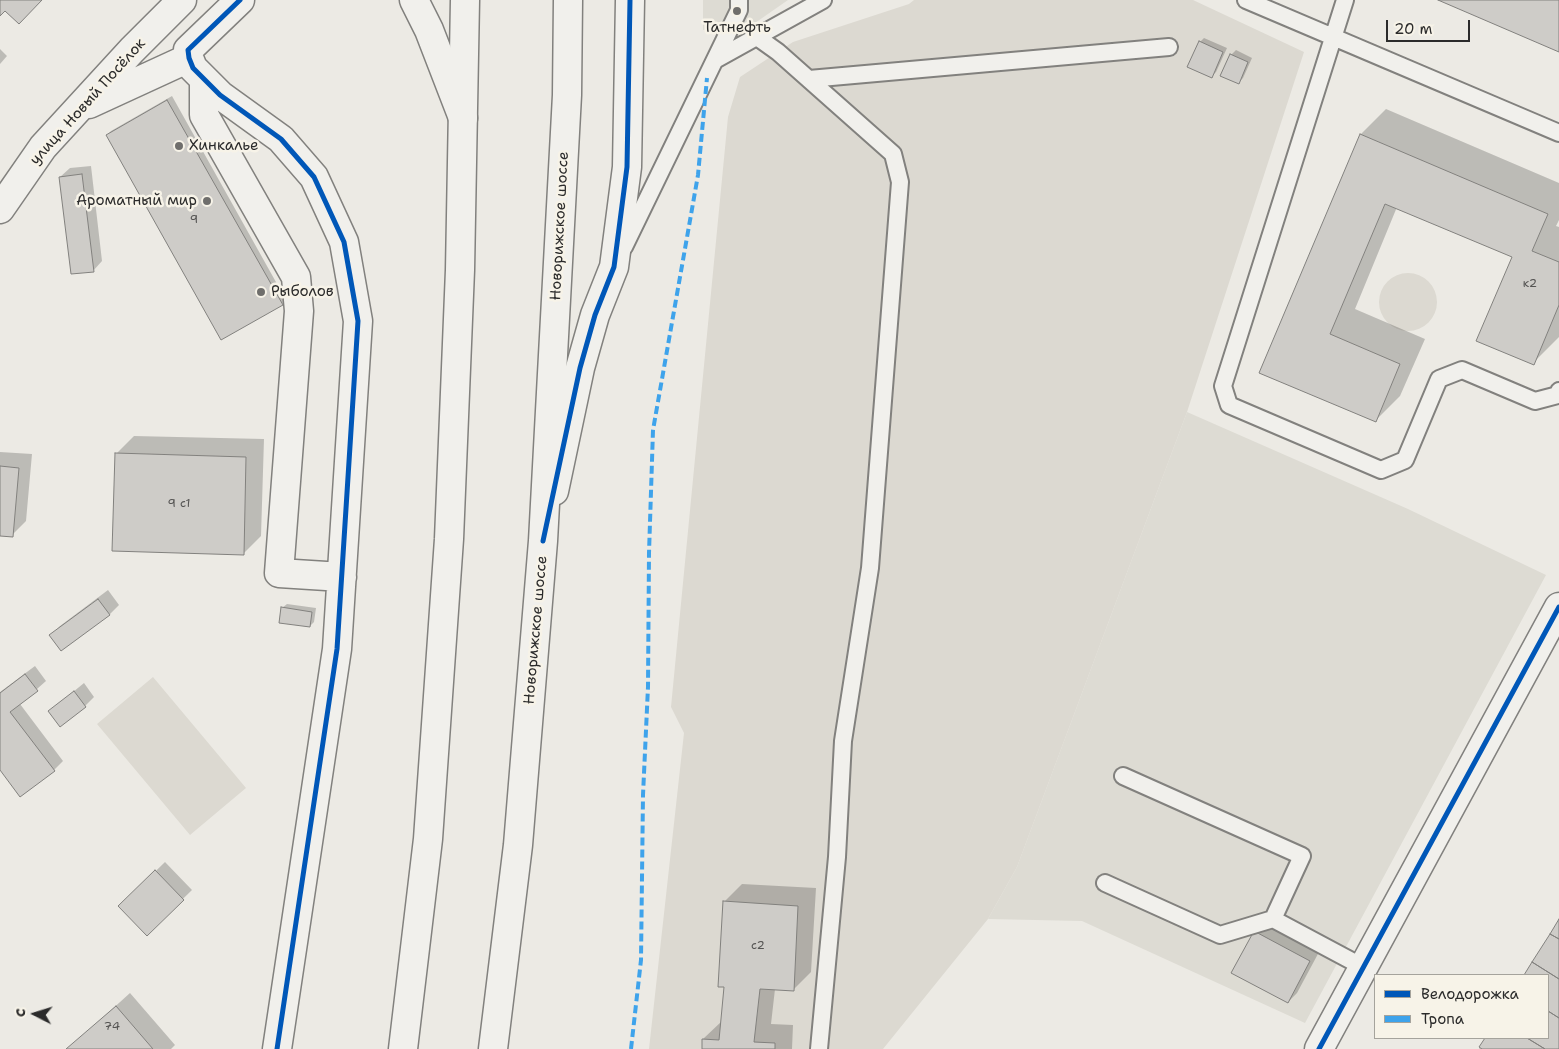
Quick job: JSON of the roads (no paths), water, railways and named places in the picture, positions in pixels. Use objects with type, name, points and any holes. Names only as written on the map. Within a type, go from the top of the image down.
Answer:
[{"type":"main road","name":"улица Новый Посёлок","points":[[0,209],[44,147],[132,50],[182,0]]},
{"type":"main road","points":[[240,0],[188,50],[196,69],[204,115],[296,277],[299,310],[279,573],[342,577]]},
{"type":"main road","points":[[414,0],[429,30],[463,118]]},
{"type":"main road","points":[[402,1049],[428,839],[448,548],[460,270],[465,0]]},
{"type":"main road","name":"Новорижское шоссе","points":[[493,1049],[518,845],[543,541],[567,94],[568,0]]},
{"type":"main road","points":[[543,541],[580,368],[595,315],[614,267],[627,167],[630,0]]},
{"type":"main road","points":[[79,109],[196,69]]},
{"type":"main road","points":[[196,69],[220,95],[281,139],[314,176],[344,242],[358,321],[337,649],[276,1049]]},
{"type":"main road","points":[[1319,1049],[1559,607]]},
{"type":"lane","points":[[614,267],[739,10],[739,0]]},
{"type":"lane","points":[[715,60],[823,0]]},
{"type":"lane","points":[[1246,0],[1559,133]]},
{"type":"lane","points":[[1345,0],[1223,386],[1229,406],[1381,470],[1405,460],[1439,379],[1462,370],[1535,401],[1558,394],[1559,392]]},
{"type":"lane","points":[[758,37],[778,52],[893,154],[900,182],[870,568],[843,741],[837,857],[819,1049]]},
{"type":"lane","points":[[809,80],[1169,47]]},
{"type":"lane","points":[[1123,776],[1302,856],[1273,919]]},
{"type":"lane","points":[[1105,883],[1220,935],[1273,919],[1363,967]]},
{"type":"place","name":"Татнефть","points":[[737,11]]},
{"type":"place","name":"Хинкалье","points":[[179,146]]},
{"type":"place","name":"Ароматный мир","points":[[207,201]]},
{"type":"place","name":"Рыболов","points":[[261,292]]}]
